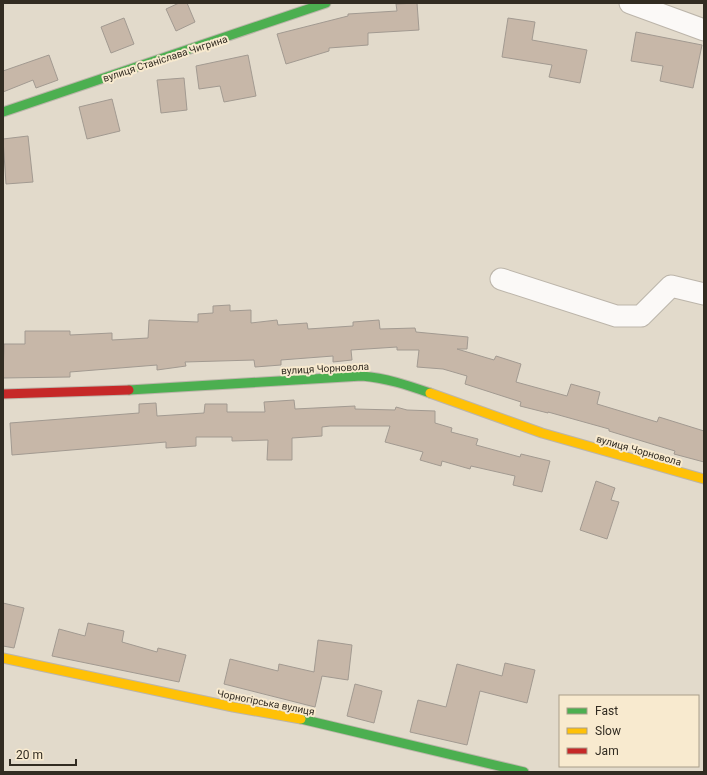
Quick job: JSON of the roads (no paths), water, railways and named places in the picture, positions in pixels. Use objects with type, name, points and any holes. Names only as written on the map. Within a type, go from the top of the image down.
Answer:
[{"type":"street","name":"вулиця Станіслава Чигрина","points":[[3,112],[326,3]]},
{"type":"street","points":[[630,3],[704,30]]},
{"type":"street","points":[[501,279],[616,316],[641,316],[671,286],[704,294]]},
{"type":"street","name":"вулиця Чорновола","points":[[3,394],[159,389],[362,376],[378,377],[395,381],[542,433],[704,479]]},
{"type":"street","name":"Чорногірська вулиця","points":[[3,658],[232,707],[317,722],[524,772]]}]
